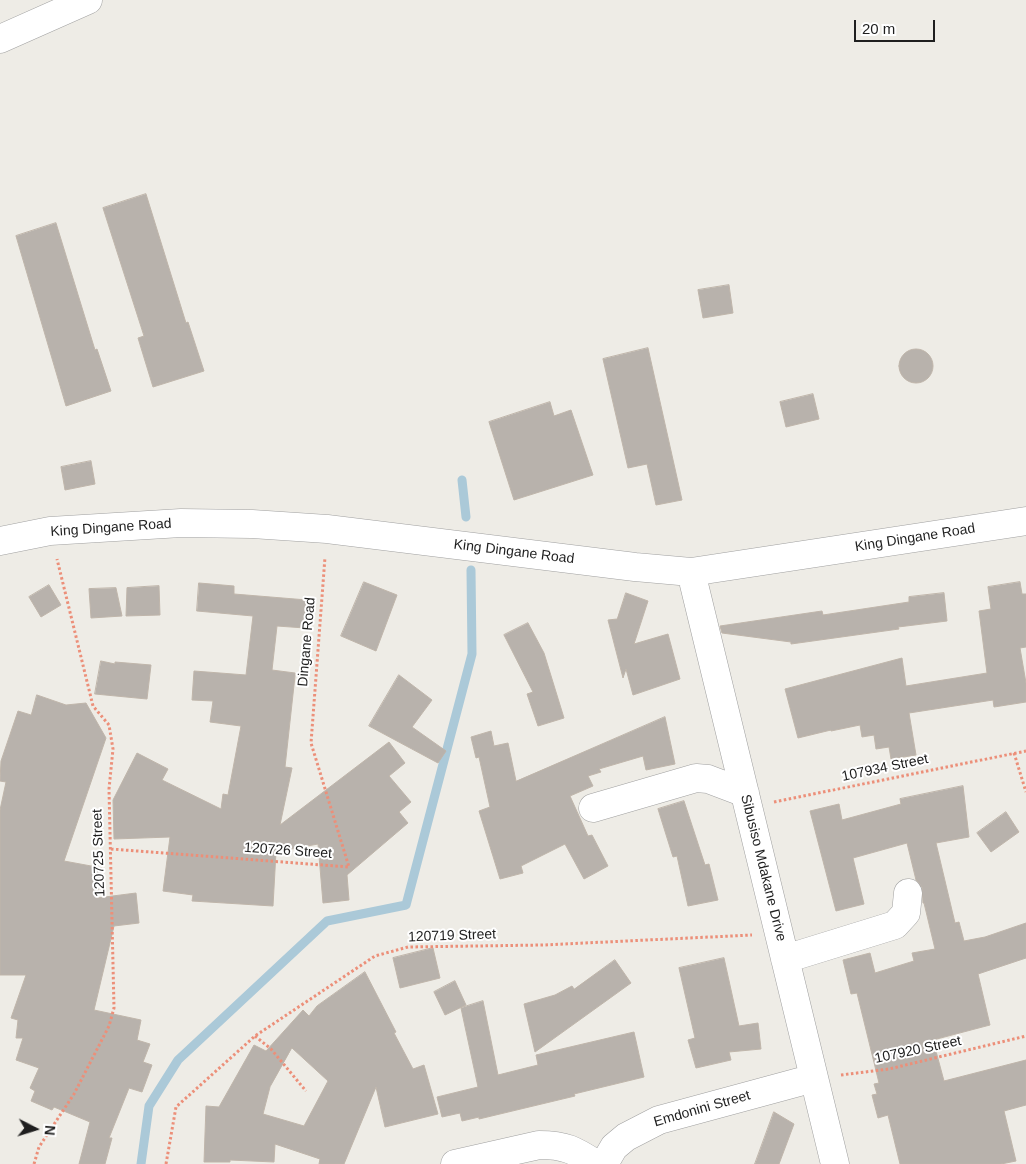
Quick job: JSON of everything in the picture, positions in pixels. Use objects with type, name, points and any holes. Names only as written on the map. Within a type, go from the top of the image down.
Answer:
[{"type":"street","points":[[0,39],[88,0]]},
{"type":"street","name":"King Dingane Road","points":[[0,541],[50,531],[181,523],[252,524],[327,529],[635,567],[691,572],[1026,521]]},
{"type":"street","name":"Sibusiso Mdakane Drive","points":[[691,572],[835,1164]]},
{"type":"street","points":[[593,808],[696,778],[708,779],[746,800]]},
{"type":"street","points":[[782,946],[895,925],[906,913],[908,893]]},
{"type":"street","name":"Emdonini Street","points":[[604,1164],[614,1147],[626,1137],[659,1120],[814,1078]]},
{"type":"street","points":[[455,1164],[539,1145],[572,1149],[596,1164]]},
{"type":"path","name":"Dingane Road","points":[[314,756],[310,743],[327,529]]},
{"type":"path","name":"120725 Street","points":[[34,1164],[38,1147],[74,1094],[105,1035],[114,1008],[109,789],[113,749],[108,725],[93,706],[50,531]]},
{"type":"path","name":"107934 Street","points":[[746,800],[1026,751]]},
{"type":"path","points":[[1014,753],[1026,792]]},
{"type":"path","name":"120726 Street","points":[[111,848],[348,866],[314,756]]},
{"type":"path","name":"120719 Street","points":[[166,1164],[176,1107],[255,1036],[375,956],[408,947],[782,946]]},
{"type":"path","points":[[255,1036],[271,1049],[306,1090]]},
{"type":"path","name":"107920 Street","points":[[814,1078],[890,1070],[1026,1036]]},
{"type":"building","points":[[146,194],[186,323],[188,322],[204,371],[153,387],[138,338],[144,336],[103,208]]},
{"type":"building","points":[[56,223],[95,350],[97,349],[111,391],[66,406],[16,236]]},
{"type":"building","points":[[729,285],[733,313],[703,318],[698,290]]},
{"type":"building","points":[[648,348],[682,500],[656,505],[647,464],[628,468],[603,359]]},
{"type":"building","points":[[916,349],[923,350],[928,354],[932,359],[932,373],[928,378],[923,382],[916,383],[909,382],[904,378],[900,373],[899,366],[900,359],[904,354],[909,350]]},
{"type":"building","points":[[813,394],[819,419],[786,427],[780,402]]},
{"type":"building","points":[[550,402],[554,416],[571,410],[593,475],[514,500],[489,422]]},
{"type":"building","points":[[91,461],[95,484],[65,490],[61,467]]},
{"type":"building","points":[[364,582],[397,595],[376,651],[341,636]]},
{"type":"building","points":[[1020,582],[1022,594],[1026,594],[1026,647],[1020,648],[1026,683],[1026,702],[994,707],[993,700],[909,713],[916,755],[891,759],[889,747],[876,749],[874,735],[862,737],[860,725],[798,738],[785,689],[902,658],[906,686],[987,673],[979,611],[991,609],[988,587]]},
{"type":"building","points":[[199,583],[234,586],[234,594],[307,600],[305,628],[277,626],[272,670],[295,673],[285,767],[292,768],[280,825],[389,742],[405,763],[389,776],[411,802],[399,812],[408,823],[347,875],[349,900],[323,903],[318,844],[276,852],[273,906],[192,901],[193,895],[163,891],[170,837],[114,839],[113,800],[137,753],[168,769],[162,780],[221,809],[223,794],[228,795],[241,726],[210,722],[213,701],[192,700],[194,671],[246,675],[253,616],[197,611]]},
{"type":"building","points":[[49,585],[61,605],[41,617],[29,597]]},
{"type":"building","points":[[159,586],[160,615],[126,616],[127,588]]},
{"type":"building","points":[[116,588],[122,616],[91,618],[89,589]]},
{"type":"building","points":[[626,593],[648,601],[634,644],[668,634],[680,679],[633,695],[626,669],[623,678],[608,620],[617,619]]},
{"type":"building","points":[[944,593],[947,621],[898,627],[899,629],[791,644],[791,642],[722,633],[720,626],[822,611],[823,615],[909,602],[909,597]]},
{"type":"building","points":[[528,623],[544,653],[564,718],[538,726],[527,694],[533,692],[504,635]]},
{"type":"building","points":[[101,661],[115,664],[115,662],[151,665],[147,699],[95,694]]},
{"type":"building","points":[[399,675],[432,700],[412,727],[446,751],[438,763],[369,726]]},
{"type":"building","points":[[37,695],[66,705],[86,703],[106,738],[64,861],[102,868],[97,898],[136,893],[139,923],[114,926],[94,1010],[141,1020],[137,1040],[150,1044],[143,1062],[152,1065],[142,1092],[129,1088],[109,1138],[112,1138],[105,1164],[79,1164],[90,1122],[54,1107],[52,1110],[31,1101],[35,1091],[30,1088],[39,1068],[16,1060],[23,1038],[16,1038],[18,1020],[11,1018],[26,975],[0,975],[0,810],[6,782],[0,781],[1,761],[18,711],[31,715]]},
{"type":"building","points":[[665,717],[675,764],[646,770],[643,756],[599,769],[601,772],[588,776],[593,786],[570,796],[588,836],[592,835],[608,866],[584,879],[565,844],[521,866],[523,873],[500,879],[479,811],[490,807],[479,757],[476,758],[471,737],[491,731],[494,746],[508,743],[516,781]]},
{"type":"building","points":[[963,786],[969,837],[936,843],[955,923],[959,922],[964,941],[985,937],[1026,923],[1026,958],[978,974],[990,1025],[933,1040],[944,1081],[1026,1060],[1026,1105],[1004,1111],[1016,1161],[1001,1164],[900,1164],[888,1115],[878,1118],[872,1095],[877,1094],[874,1084],[879,1083],[857,993],[851,994],[843,960],[870,953],[875,973],[914,961],[912,953],[935,949],[923,903],[922,887],[916,880],[907,843],[853,858],[864,904],[836,911],[810,811],[839,804],[842,820],[901,804],[900,799]]},
{"type":"building","points":[[684,801],[705,865],[709,864],[718,900],[688,906],[677,856],[673,857],[658,809]]},
{"type":"building","points":[[1006,812],[1019,832],[991,852],[977,833]]},
{"type":"building","points":[[433,948],[440,978],[400,988],[393,958]]},
{"type":"building","points":[[724,958],[739,1026],[758,1023],[761,1049],[729,1052],[731,1060],[696,1068],[688,1040],[695,1038],[679,968]]},
{"type":"building","points":[[615,960],[631,983],[535,1052],[524,1004],[555,995],[572,986],[574,989]]},
{"type":"building","points":[[365,972],[413,1069],[424,1065],[438,1114],[385,1127],[376,1087],[344,1164],[319,1164],[320,1159],[275,1144],[274,1162],[230,1160],[230,1162],[204,1162],[206,1106],[219,1107],[254,1045],[266,1051],[303,1010],[309,1016],[317,1006]],"holes":[[[292,1048],[328,1081],[304,1126],[263,1114],[270,1087]]]},
{"type":"building","points":[[455,981],[466,1005],[445,1015],[434,992]]},
{"type":"building","points":[[483,1001],[498,1075],[538,1065],[536,1055],[634,1032],[644,1077],[479,1119],[479,1117],[462,1121],[460,1113],[442,1117],[437,1097],[478,1087],[461,1008]]},
{"type":"building","points":[[774,1112],[794,1124],[779,1164],[755,1164]]},
{"type":"waterway","points":[[462,480],[466,517]]},
{"type":"waterway","points":[[141,1164],[149,1106],[178,1060],[327,921],[406,905],[472,654],[471,570]]}]
